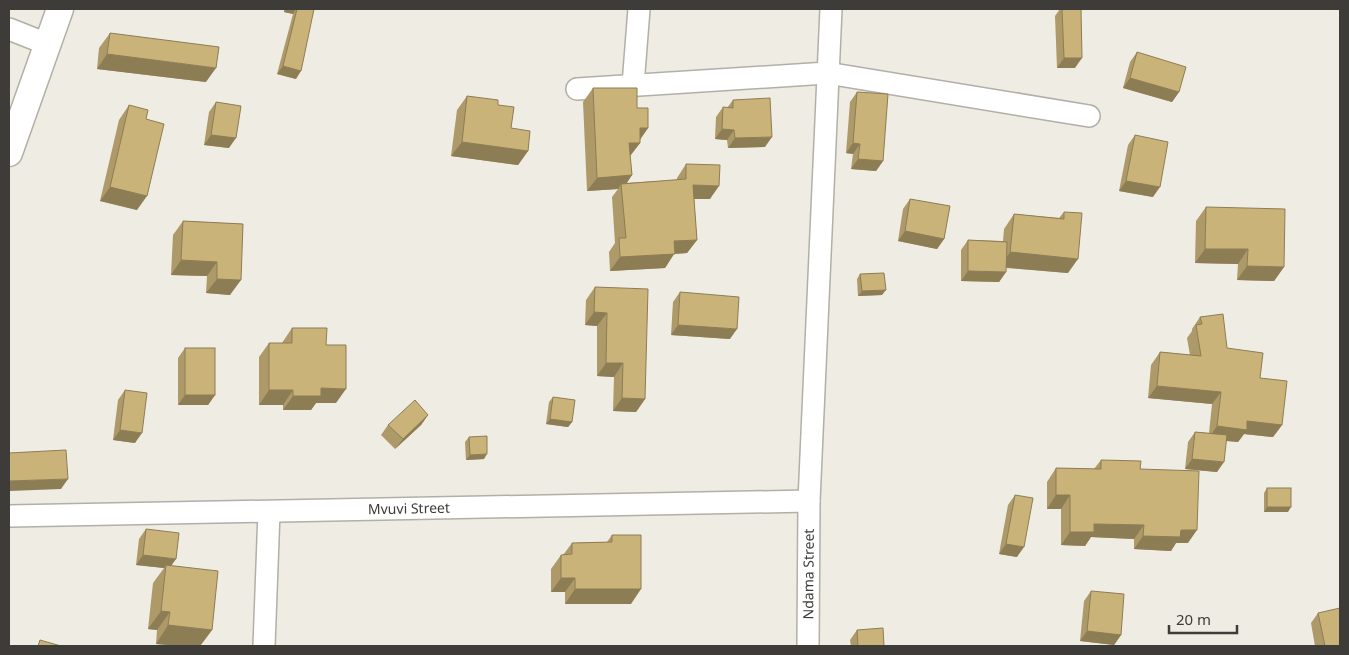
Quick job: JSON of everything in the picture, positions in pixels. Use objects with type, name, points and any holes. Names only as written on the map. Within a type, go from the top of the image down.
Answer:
[{"type":"street","points":[[9,153],[60,9]]},
{"type":"street","points":[[633,85],[639,9]]},
{"type":"street","name":"Ndama Street","points":[[808,646],[809,502],[831,9]]},
{"type":"street","points":[[9,29],[48,44]]},
{"type":"street","points":[[577,89],[827,74],[1089,116]]},
{"type":"street","name":"Mvuvi Street","points":[[9,516],[809,502]]},
{"type":"street","points":[[264,646],[269,512]]},
{"type":"building","points":[[297,9],[314,9],[301,71],[283,66]]},
{"type":"building","points":[[1062,9],[1081,9],[1082,58],[1064,58]]},
{"type":"building","points":[[110,33],[219,47],[216,68],[107,54]]},
{"type":"building","points":[[1137,52],[1186,67],[1179,92],[1130,78]]},
{"type":"building","points":[[593,88],[637,88],[637,108],[648,108],[648,128],[640,128],[640,143],[629,143],[632,175],[597,178]]},
{"type":"building","points":[[857,92],[888,94],[883,161],[858,159],[860,144],[853,143]]},
{"type":"building","points":[[467,96],[498,100],[498,105],[514,107],[511,128],[530,131],[528,151],[462,142]]},
{"type":"building","points":[[770,98],[772,137],[735,138],[734,130],[722,129],[723,107],[733,108],[733,100]]},
{"type":"building","points":[[216,102],[241,106],[236,138],[211,135]]},
{"type":"building","points":[[129,105],[148,110],[146,119],[164,124],[147,196],[110,187]]},
{"type":"building","points":[[1135,135],[1168,142],[1160,187],[1126,181]]},
{"type":"building","points":[[686,164],[720,165],[719,186],[693,185],[697,240],[674,241],[675,254],[620,257],[619,238],[626,238],[621,184],[686,179]]},
{"type":"building","points":[[910,199],[950,206],[944,239],[905,231]]},
{"type":"building","points":[[1206,207],[1285,209],[1284,267],[1247,266],[1248,249],[1205,249]]},
{"type":"building","points":[[1064,212],[1082,213],[1078,259],[1010,252],[1014,214],[1064,219]]},
{"type":"building","points":[[183,221],[243,224],[241,280],[217,279],[217,262],[181,260]]},
{"type":"building","points":[[968,240],[1007,242],[1006,272],[968,271]]},
{"type":"building","points":[[884,273],[886,290],[862,291],[860,274]]},
{"type":"building","points":[[595,287],[648,289],[645,399],[622,398],[623,363],[606,363],[607,313],[594,312]]},
{"type":"building","points":[[680,292],[739,297],[737,329],[678,325]]},
{"type":"building","points":[[1223,314],[1227,348],[1263,353],[1260,378],[1287,381],[1282,425],[1247,421],[1247,430],[1217,426],[1221,392],[1157,386],[1160,352],[1201,356],[1196,325],[1202,324],[1200,317]]},
{"type":"building","points":[[292,328],[327,328],[326,345],[346,345],[346,389],[321,388],[321,396],[293,396],[293,390],[269,390],[269,343],[292,343]]},
{"type":"building","points":[[185,348],[215,348],[215,395],[185,395]]},
{"type":"building","points":[[125,390],[147,393],[142,433],[120,430]]},
{"type":"building","points":[[553,397],[575,400],[572,422],[550,419]]},
{"type":"building","points":[[415,400],[428,415],[403,439],[388,425]]},
{"type":"building","points":[[1195,432],[1227,435],[1224,462],[1192,459]]},
{"type":"building","points":[[487,436],[487,454],[470,455],[469,437]]},
{"type":"building","points":[[66,450],[68,479],[9,481],[9,453]]},
{"type":"building","points":[[1101,460],[1141,461],[1140,469],[1199,471],[1197,530],[1181,530],[1180,537],[1143,536],[1144,525],[1094,524],[1094,532],[1070,532],[1070,495],[1056,495],[1056,468],[1101,469]]},
{"type":"building","points":[[1267,488],[1291,488],[1291,507],[1267,507]]},
{"type":"building","points":[[1015,495],[1033,498],[1024,547],[1006,544]]},
{"type":"building","points":[[146,529],[179,533],[176,559],[143,555]]},
{"type":"building","points":[[612,535],[641,535],[641,589],[575,589],[575,578],[561,578],[561,555],[572,554],[572,543],[612,542]]},
{"type":"building","points":[[166,565],[218,571],[212,630],[168,625],[170,612],[161,611]]},
{"type":"building","points":[[1091,591],[1124,594],[1121,635],[1087,631]]},
{"type":"building","points":[[1340,608],[1340,646],[1325,646],[1318,613]]},
{"type":"building","points":[[883,628],[884,646],[858,646],[857,630]]},
{"type":"building","points":[[40,640],[61,646],[38,646]]}]
